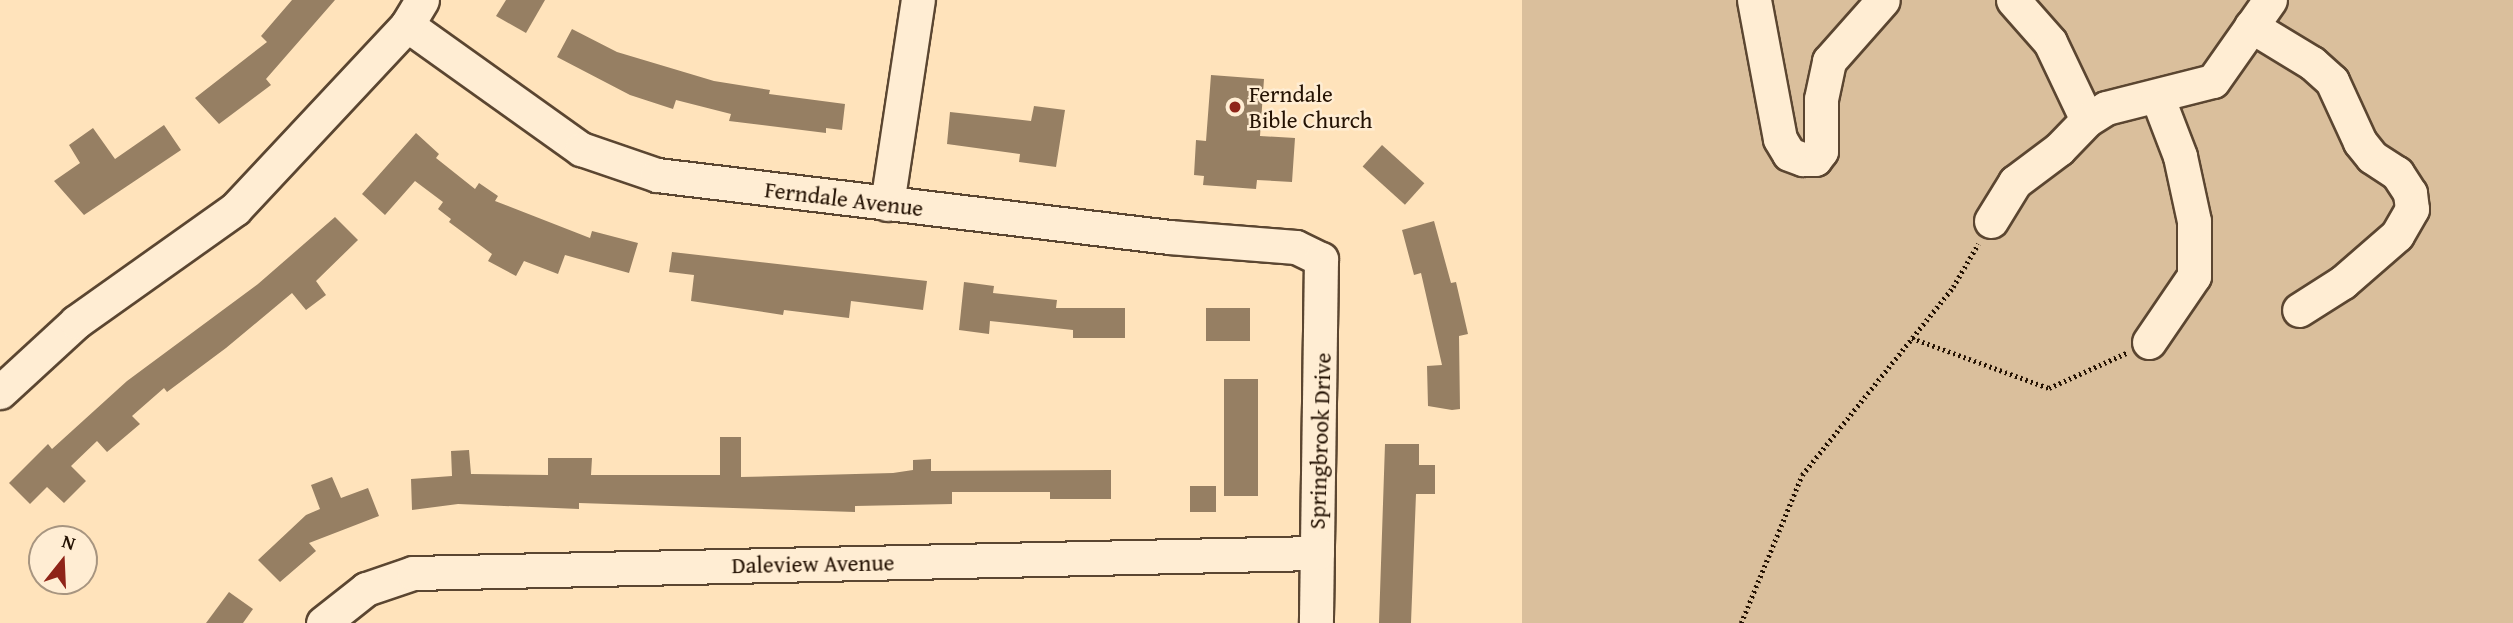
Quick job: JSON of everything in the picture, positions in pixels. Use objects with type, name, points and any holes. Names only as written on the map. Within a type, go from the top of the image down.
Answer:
[{"type":"street","points":[[887,204],[918,0]]},
{"type":"street","points":[[1754,0],[1780,139],[1789,153],[1803,159],[1815,159],[1821,151],[1821,99],[1829,61],[1883,0]]},
{"type":"street","points":[[2013,0],[2050,42],[2087,120]]},
{"type":"street","points":[[0,392],[76,322],[235,209],[415,12]]},
{"type":"street","name":"Ferndale Avenue","points":[[415,12],[581,149],[657,176],[887,204],[1296,247],[1321,259]]},
{"type":"street","points":[[1991,221],[2015,182],[2059,149],[2087,120],[2106,108],[2213,80],[2260,13],[2332,81],[2360,142],[2372,157],[2396,173],[2410,192],[2412,209],[2397,235],[2343,282],[2299,310]]},
{"type":"street","points":[[2149,342],[2194,276],[2194,221],[2180,156],[2157,96]]},
{"type":"street","name":"Springbrook Drive","points":[[1316,623],[1321,259]]},
{"type":"street","name":"Daleview Avenue","points":[[323,623],[366,589],[413,573],[1317,553]]},
{"type":"path","points":[[1741,623],[1802,475],[1953,287],[1991,221]]},
{"type":"path","points":[[1912,338],[2049,388],[2149,342]]},
{"type":"shaded area","points":[[1522,0],[2513,0],[2513,623],[1522,623]]},
{"type":"building","points":[[292,0],[335,0],[266,79],[271,85],[219,124],[195,98],[267,42],[261,36]]},
{"type":"building","points":[[506,0],[545,0],[526,33],[496,16]]},
{"type":"building","points":[[572,29],[617,52],[714,81],[770,90],[769,94],[845,104],[842,130],[826,128],[826,133],[729,121],[731,114],[676,100],[673,109],[630,95],[557,57]]},
{"type":"building","name":"Ferndale Bible Church","points":[[1211,75],[1264,79],[1260,136],[1295,138],[1292,182],[1257,180],[1256,189],[1203,185],[1204,176],[1194,175],[1196,140],[1206,141]]},
{"type":"building","points":[[1034,106],[1065,110],[1056,167],[1019,162],[1020,154],[947,144],[950,112],[1031,121]]},
{"type":"building","points":[[164,125],[181,150],[84,215],[54,181],[80,163],[69,145],[93,128],[115,159]]},
{"type":"building","points":[[416,133],[439,154],[436,158],[475,189],[479,183],[498,196],[495,201],[590,238],[592,231],[638,243],[629,273],[565,255],[558,274],[524,261],[516,276],[488,261],[492,254],[449,222],[451,219],[438,209],[443,202],[415,181],[385,215],[362,194]]},
{"type":"building","points":[[1382,145],[1424,183],[1405,205],[1363,167]]},
{"type":"building","points":[[335,217],[358,240],[316,281],[326,295],[306,310],[292,293],[226,348],[167,392],[164,388],[132,416],[140,424],[107,452],[97,441],[71,466],[86,481],[64,503],[47,487],[30,504],[9,483],[48,444],[52,449],[127,381],[258,284]]},
{"type":"building","points":[[1434,221],[1451,283],[1456,282],[1468,334],[1459,336],[1460,409],[1452,410],[1428,406],[1427,366],[1442,365],[1421,273],[1414,275],[1402,230]]},
{"type":"building","points":[[672,252],[927,281],[923,310],[851,301],[849,318],[784,310],[783,315],[691,301],[694,275],[669,272]]},
{"type":"building","points":[[964,282],[994,286],[993,293],[1057,300],[1056,308],[1125,308],[1125,338],[1073,338],[1073,330],[990,321],[989,334],[959,330]]},
{"type":"building","points":[[1206,308],[1250,308],[1250,341],[1206,341]]},
{"type":"building","points":[[1224,379],[1258,379],[1258,496],[1224,496]]},
{"type":"building","points":[[720,437],[741,437],[741,477],[893,473],[913,470],[913,460],[931,459],[931,471],[1111,470],[1111,499],[1050,499],[1050,492],[952,492],[952,504],[855,506],[855,512],[579,503],[579,509],[458,504],[412,510],[411,479],[452,476],[451,451],[469,450],[471,474],[548,475],[548,458],[592,458],[591,475],[720,475]]},
{"type":"building","points":[[1385,444],[1419,444],[1419,465],[1435,465],[1435,494],[1416,494],[1411,623],[1379,623]]},
{"type":"building","points":[[332,477],[341,498],[368,488],[379,516],[309,543],[316,551],[280,582],[258,560],[306,515],[320,509],[311,485]]},
{"type":"building","points":[[1190,486],[1216,486],[1216,512],[1190,512]]},
{"type":"building","points":[[229,592],[253,609],[243,623],[206,623]]},
{"type":"place","name":"Ferndale Bible Church","points":[[1235,107]]}]
